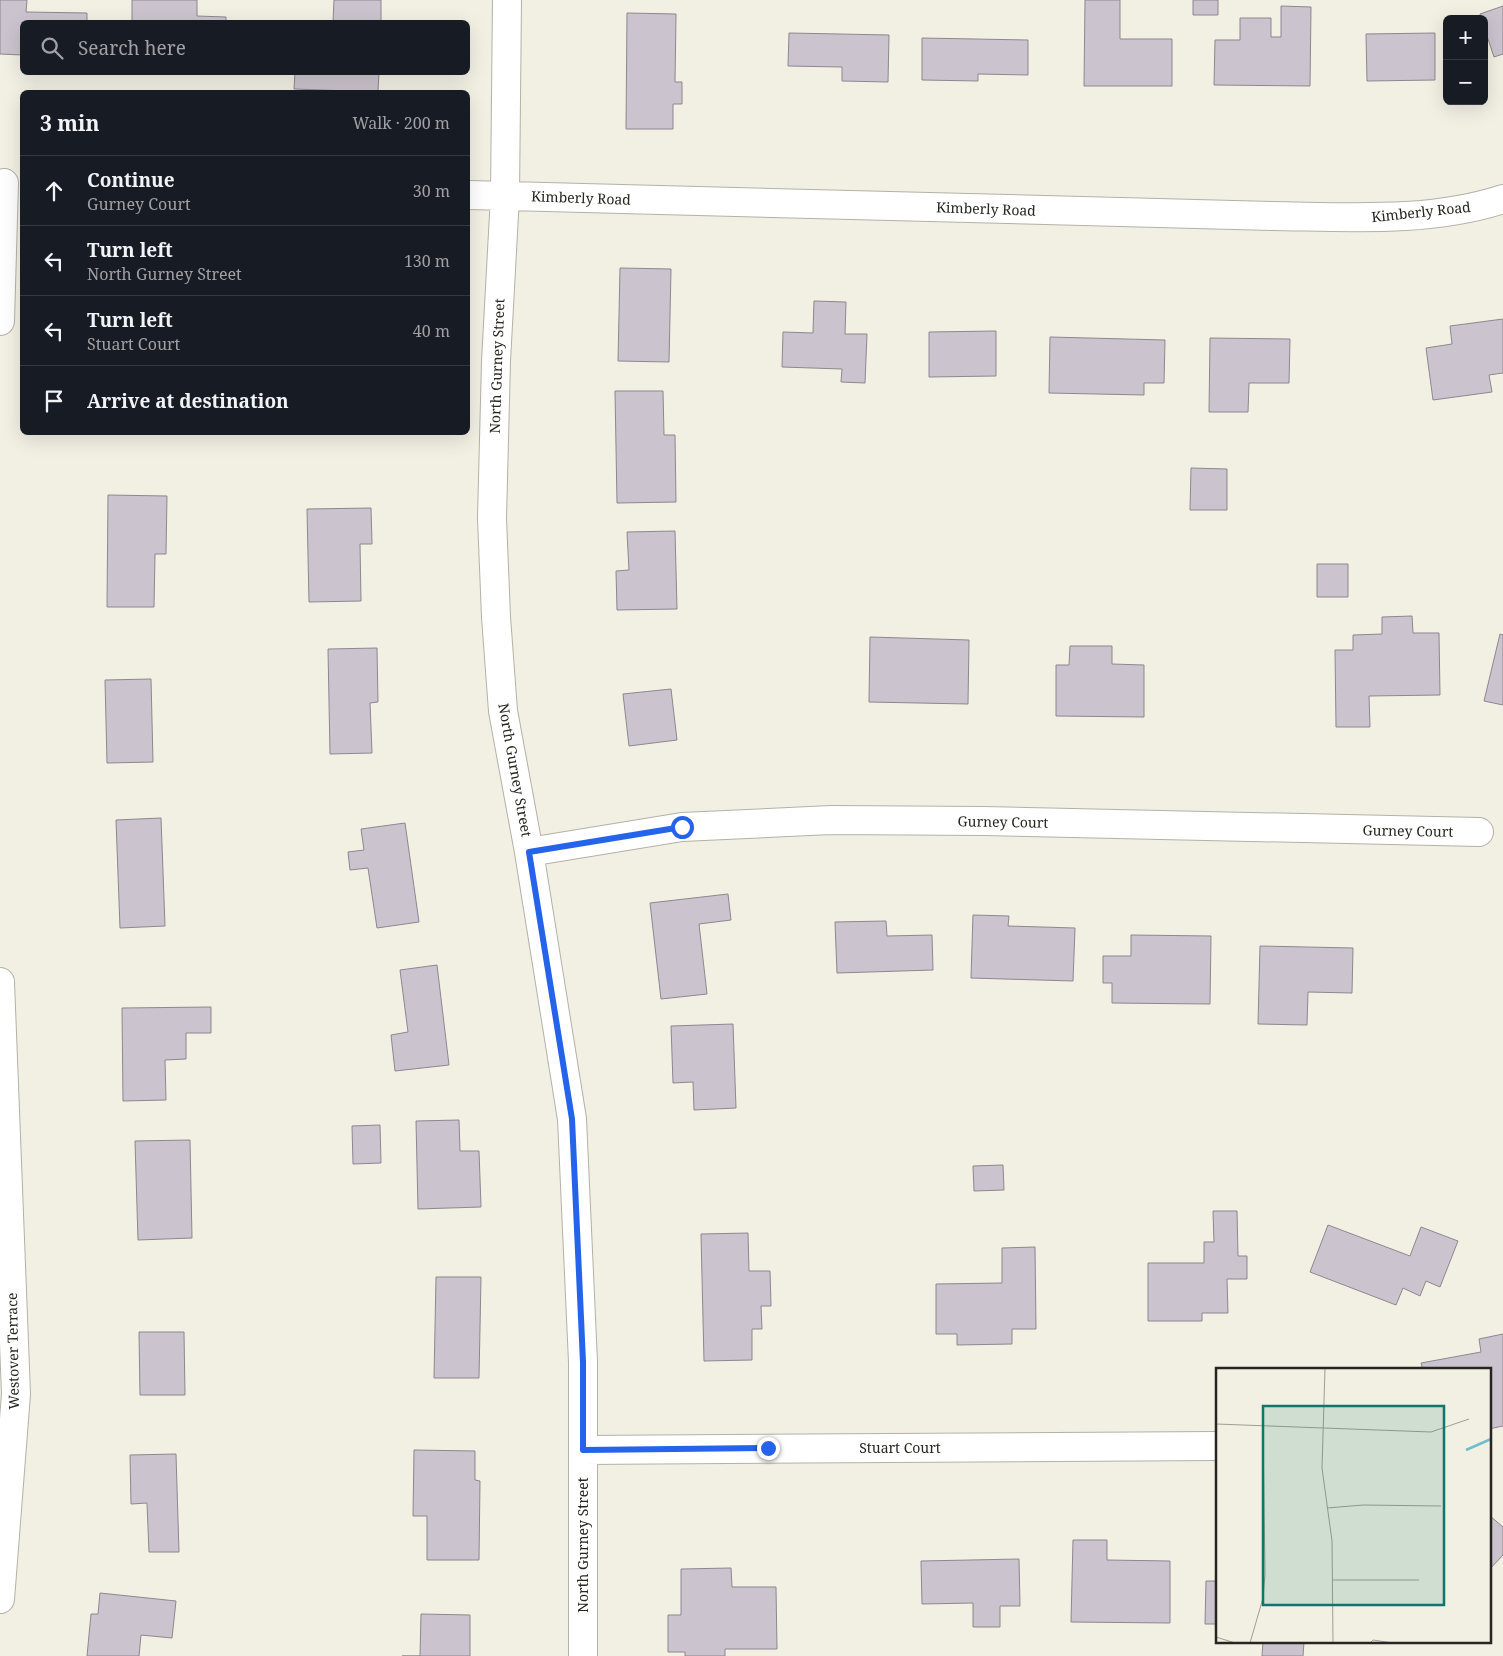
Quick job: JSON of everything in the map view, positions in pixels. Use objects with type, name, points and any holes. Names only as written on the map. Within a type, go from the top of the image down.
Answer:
[{"type":"street","name":"North Gurney Street","points":[[507,0],[505,196],[496,361],[492,518],[496,617],[503,711],[529,852],[572,1119],[583,1362],[583,1656]]},
{"type":"street","points":[[0,321],[9,183]]},
{"type":"street","name":"Kimberly Road","points":[[470,194],[1272,216],[1392,217],[1483,205],[1503,199]]},
{"type":"street","name":"Gurney Court","points":[[529,852],[682,827],[831,820],[983,821],[1479,832]]},
{"type":"street","name":"Westover Terrace","points":[[0,982],[16,1394],[0,1599]]},
{"type":"street","name":"Stuart Court","points":[[583,1450],[1216,1446]]},
{"type":"building","points":[[0,0],[27,0],[26,12],[87,13],[87,20],[20,20],[20,55],[0,54]]},
{"type":"building","points":[[132,0],[197,0],[197,16],[226,17],[226,20],[132,20]]},
{"type":"building","points":[[334,0],[381,0],[381,20],[333,20]]},
{"type":"building","points":[[1085,0],[1120,0],[1120,39],[1172,39],[1172,86],[1084,86]]},
{"type":"building","points":[[1193,0],[1218,0],[1218,15],[1193,15]]},
{"type":"building","points":[[1281,6],[1311,7],[1310,86],[1214,85],[1215,40],[1240,40],[1240,18],[1271,18],[1271,37],[1281,37]]},
{"type":"building","points":[[1503,6],[1503,54],[1494,57],[1488,39],[1488,15],[1480,14]]},
{"type":"building","points":[[627,13],[676,14],[675,82],[682,82],[682,104],[673,104],[673,129],[626,129]]},
{"type":"building","points":[[789,33],[889,35],[888,82],[842,81],[842,67],[788,66]]},
{"type":"building","points":[[1435,33],[1435,80],[1367,81],[1366,34]]},
{"type":"building","points":[[922,38],[1028,40],[1028,75],[978,74],[978,81],[922,80]]},
{"type":"building","points":[[295,75],[379,75],[378,90],[294,89]]},
{"type":"building","points":[[620,268],[671,269],[669,362],[618,361]]},
{"type":"building","points":[[814,301],[846,302],[845,334],[867,334],[865,383],[841,382],[842,369],[782,367],[783,332],[813,333]]},
{"type":"building","points":[[1503,319],[1503,373],[1489,375],[1492,392],[1433,400],[1426,348],[1452,344],[1450,326]]},
{"type":"building","points":[[996,331],[996,376],[929,377],[929,332]]},
{"type":"building","points":[[1050,337],[1165,340],[1164,383],[1144,383],[1144,395],[1049,393]]},
{"type":"building","points":[[1210,338],[1290,339],[1289,383],[1249,383],[1248,412],[1209,412]]},
{"type":"building","points":[[615,391],[663,391],[664,435],[675,435],[676,502],[617,503]]},
{"type":"building","points":[[1191,468],[1227,469],[1227,510],[1190,510]]},
{"type":"building","points":[[108,495],[167,496],[166,554],[155,554],[154,607],[107,607]]},
{"type":"building","points":[[371,508],[372,544],[360,544],[361,601],[309,602],[307,509]]},
{"type":"building","points":[[675,531],[677,609],[617,610],[616,571],[629,570],[627,532]]},
{"type":"building","points":[[1317,564],[1348,564],[1348,597],[1317,597]]},
{"type":"building","points":[[1412,616],[1413,633],[1439,633],[1440,695],[1369,696],[1370,727],[1336,727],[1335,650],[1353,650],[1353,635],[1382,634],[1382,617]]},
{"type":"building","points":[[1500,634],[1503,635],[1503,705],[1484,701]]},
{"type":"building","points":[[870,637],[969,640],[968,704],[869,702]]},
{"type":"building","points":[[1070,646],[1112,646],[1112,664],[1144,665],[1144,717],[1056,716],[1056,665],[1069,665]]},
{"type":"building","points":[[377,648],[378,702],[370,703],[372,753],[330,754],[328,649]]},
{"type":"building","points":[[151,679],[153,762],[107,763],[105,680]]},
{"type":"building","points":[[671,689],[677,740],[629,746],[623,694]]},
{"type":"building","points":[[161,818],[165,926],[120,928],[116,820]]},
{"type":"building","points":[[405,823],[419,922],[377,928],[368,868],[350,870],[348,852],[364,850],[361,829]]},
{"type":"building","points":[[728,894],[731,920],[699,924],[707,994],[661,999],[650,903]]},
{"type":"building","points":[[973,915],[1009,916],[1008,926],[1075,928],[1073,981],[971,978]]},
{"type":"building","points":[[886,921],[887,936],[932,935],[933,970],[837,973],[835,922]]},
{"type":"building","points":[[1131,935],[1211,936],[1210,1004],[1112,1003],[1112,983],[1103,983],[1103,956],[1131,956]]},
{"type":"building","points":[[1260,946],[1353,948],[1352,993],[1308,992],[1307,1025],[1258,1024]]},
{"type":"building","points":[[437,965],[449,1065],[395,1071],[391,1035],[408,1032],[400,970]]},
{"type":"building","points":[[211,1007],[211,1033],[186,1033],[186,1059],[165,1060],[166,1100],[123,1101],[122,1008]]},
{"type":"building","points":[[733,1024],[736,1108],[694,1110],[693,1082],[673,1083],[671,1026]]},
{"type":"building","points":[[459,1120],[460,1151],[479,1151],[481,1207],[418,1209],[416,1121]]},
{"type":"building","points":[[380,1125],[381,1163],[353,1164],[352,1126]]},
{"type":"building","points":[[190,1140],[192,1238],[138,1240],[135,1141]]},
{"type":"building","points":[[1003,1165],[1004,1190],[974,1191],[973,1166]]},
{"type":"building","points":[[1213,1211],[1237,1211],[1238,1256],[1247,1256],[1247,1279],[1227,1279],[1228,1313],[1202,1313],[1202,1321],[1148,1321],[1148,1263],[1204,1263],[1204,1242],[1214,1242]]},
{"type":"building","points":[[1328,1225],[1410,1256],[1421,1227],[1458,1241],[1440,1287],[1426,1281],[1420,1296],[1403,1288],[1396,1305],[1310,1272]]},
{"type":"building","points":[[748,1233],[749,1271],[770,1271],[771,1306],[761,1306],[762,1329],[752,1329],[752,1360],[704,1361],[701,1234]]},
{"type":"building","points":[[1035,1247],[1036,1329],[1012,1329],[1012,1344],[957,1345],[957,1334],[936,1334],[936,1284],[1002,1283],[1002,1248]]},
{"type":"building","points":[[436,1277],[481,1277],[479,1378],[434,1378]]},
{"type":"building","points":[[139,1332],[184,1332],[185,1395],[140,1395]]},
{"type":"building","points":[[1503,1334],[1503,1426],[1490,1429],[1490,1368],[1422,1368],[1421,1363],[1481,1352],[1479,1339]]},
{"type":"building","points":[[414,1450],[475,1451],[475,1480],[480,1481],[479,1560],[427,1560],[427,1516],[413,1516]]},
{"type":"building","points":[[176,1454],[179,1552],[149,1552],[147,1503],[131,1504],[130,1455]]},
{"type":"building","points":[[1490,1516],[1503,1527],[1503,1555],[1490,1569]]},
{"type":"building","points":[[1073,1540],[1107,1540],[1107,1560],[1170,1561],[1170,1623],[1071,1622]]},
{"type":"building","points":[[1019,1559],[1020,1606],[1000,1606],[1000,1627],[973,1627],[973,1603],[922,1604],[921,1561]]},
{"type":"building","points":[[731,1568],[732,1587],[776,1587],[777,1649],[725,1649],[725,1656],[685,1656],[685,1652],[668,1652],[668,1615],[681,1615],[681,1569]]},
{"type":"building","points":[[1206,1581],[1216,1581],[1216,1624],[1205,1624]]},
{"type":"building","points":[[100,1593],[176,1601],[172,1638],[141,1635],[139,1656],[87,1656],[91,1614],[98,1614]]},
{"type":"building","points":[[421,1614],[470,1615],[470,1656],[420,1656]]},
{"type":"building","points":[[1263,1644],[1304,1644],[1303,1656],[1262,1656]]},
{"type":"route","points":[[682,827],[529,852],[572,1119],[583,1362],[583,1450],[768,1448]]}]
